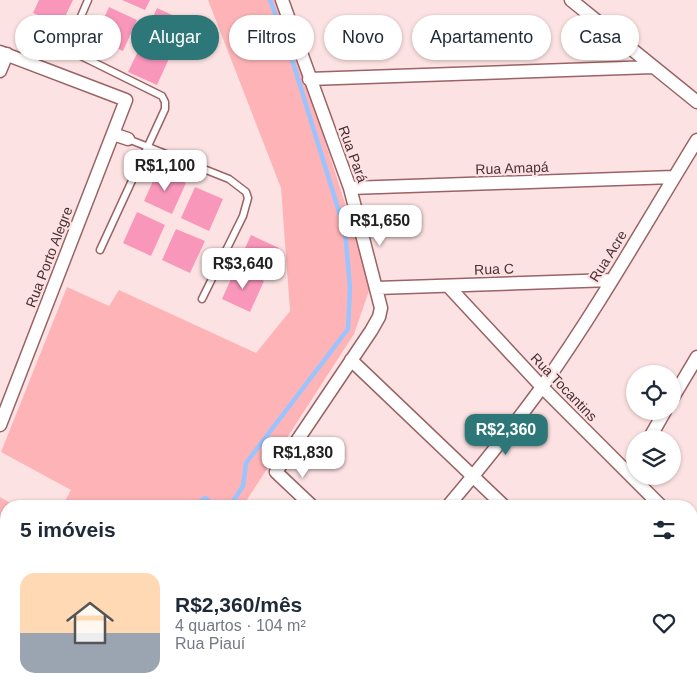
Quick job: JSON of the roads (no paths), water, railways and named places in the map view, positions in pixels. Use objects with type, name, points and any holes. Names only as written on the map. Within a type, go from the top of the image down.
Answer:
[{"type":"street","name":"Rua Pará","points":[[282,0],[350,188],[381,308],[379,317],[276,472],[306,500]]},
{"type":"street","points":[[571,0],[697,102]]},
{"type":"street","points":[[0,71],[4,53]]},
{"type":"street","name":"Rua Porto Alegre","points":[[0,425],[126,100],[4,53]]},
{"type":"street","points":[[309,79],[652,67]]},
{"type":"street","points":[[113,134],[128,139]]},
{"type":"street","name":"Rua Acre","points":[[453,500],[542,387],[612,280],[697,140]]},
{"type":"street","name":"Rua Amapá","points":[[350,188],[674,177]]},
{"type":"street","name":"Rua C","points":[[377,288],[612,280]]},
{"type":"street","name":"Rua Tocantins","points":[[448,286],[542,387],[626,463]]},
{"type":"street","points":[[681,384],[697,357]]},
{"type":"street","points":[[351,360],[498,500]]},
{"type":"street","name":"Rua Tocantins","points":[[645,485],[656,500]]},
{"type":"lane","points":[[88,0],[70,42],[70,48],[77,54],[162,96],[165,102],[165,109],[100,250]]},
{"type":"lane","points":[[128,139],[230,179],[246,192],[248,198],[243,216],[202,299]]},
{"type":"waterway","points":[[234,500],[243,486],[246,463],[348,329],[350,288],[345,231],[290,53],[270,0]]},
{"type":"waterway","points":[[202,500],[205,498],[208,500]]}]
